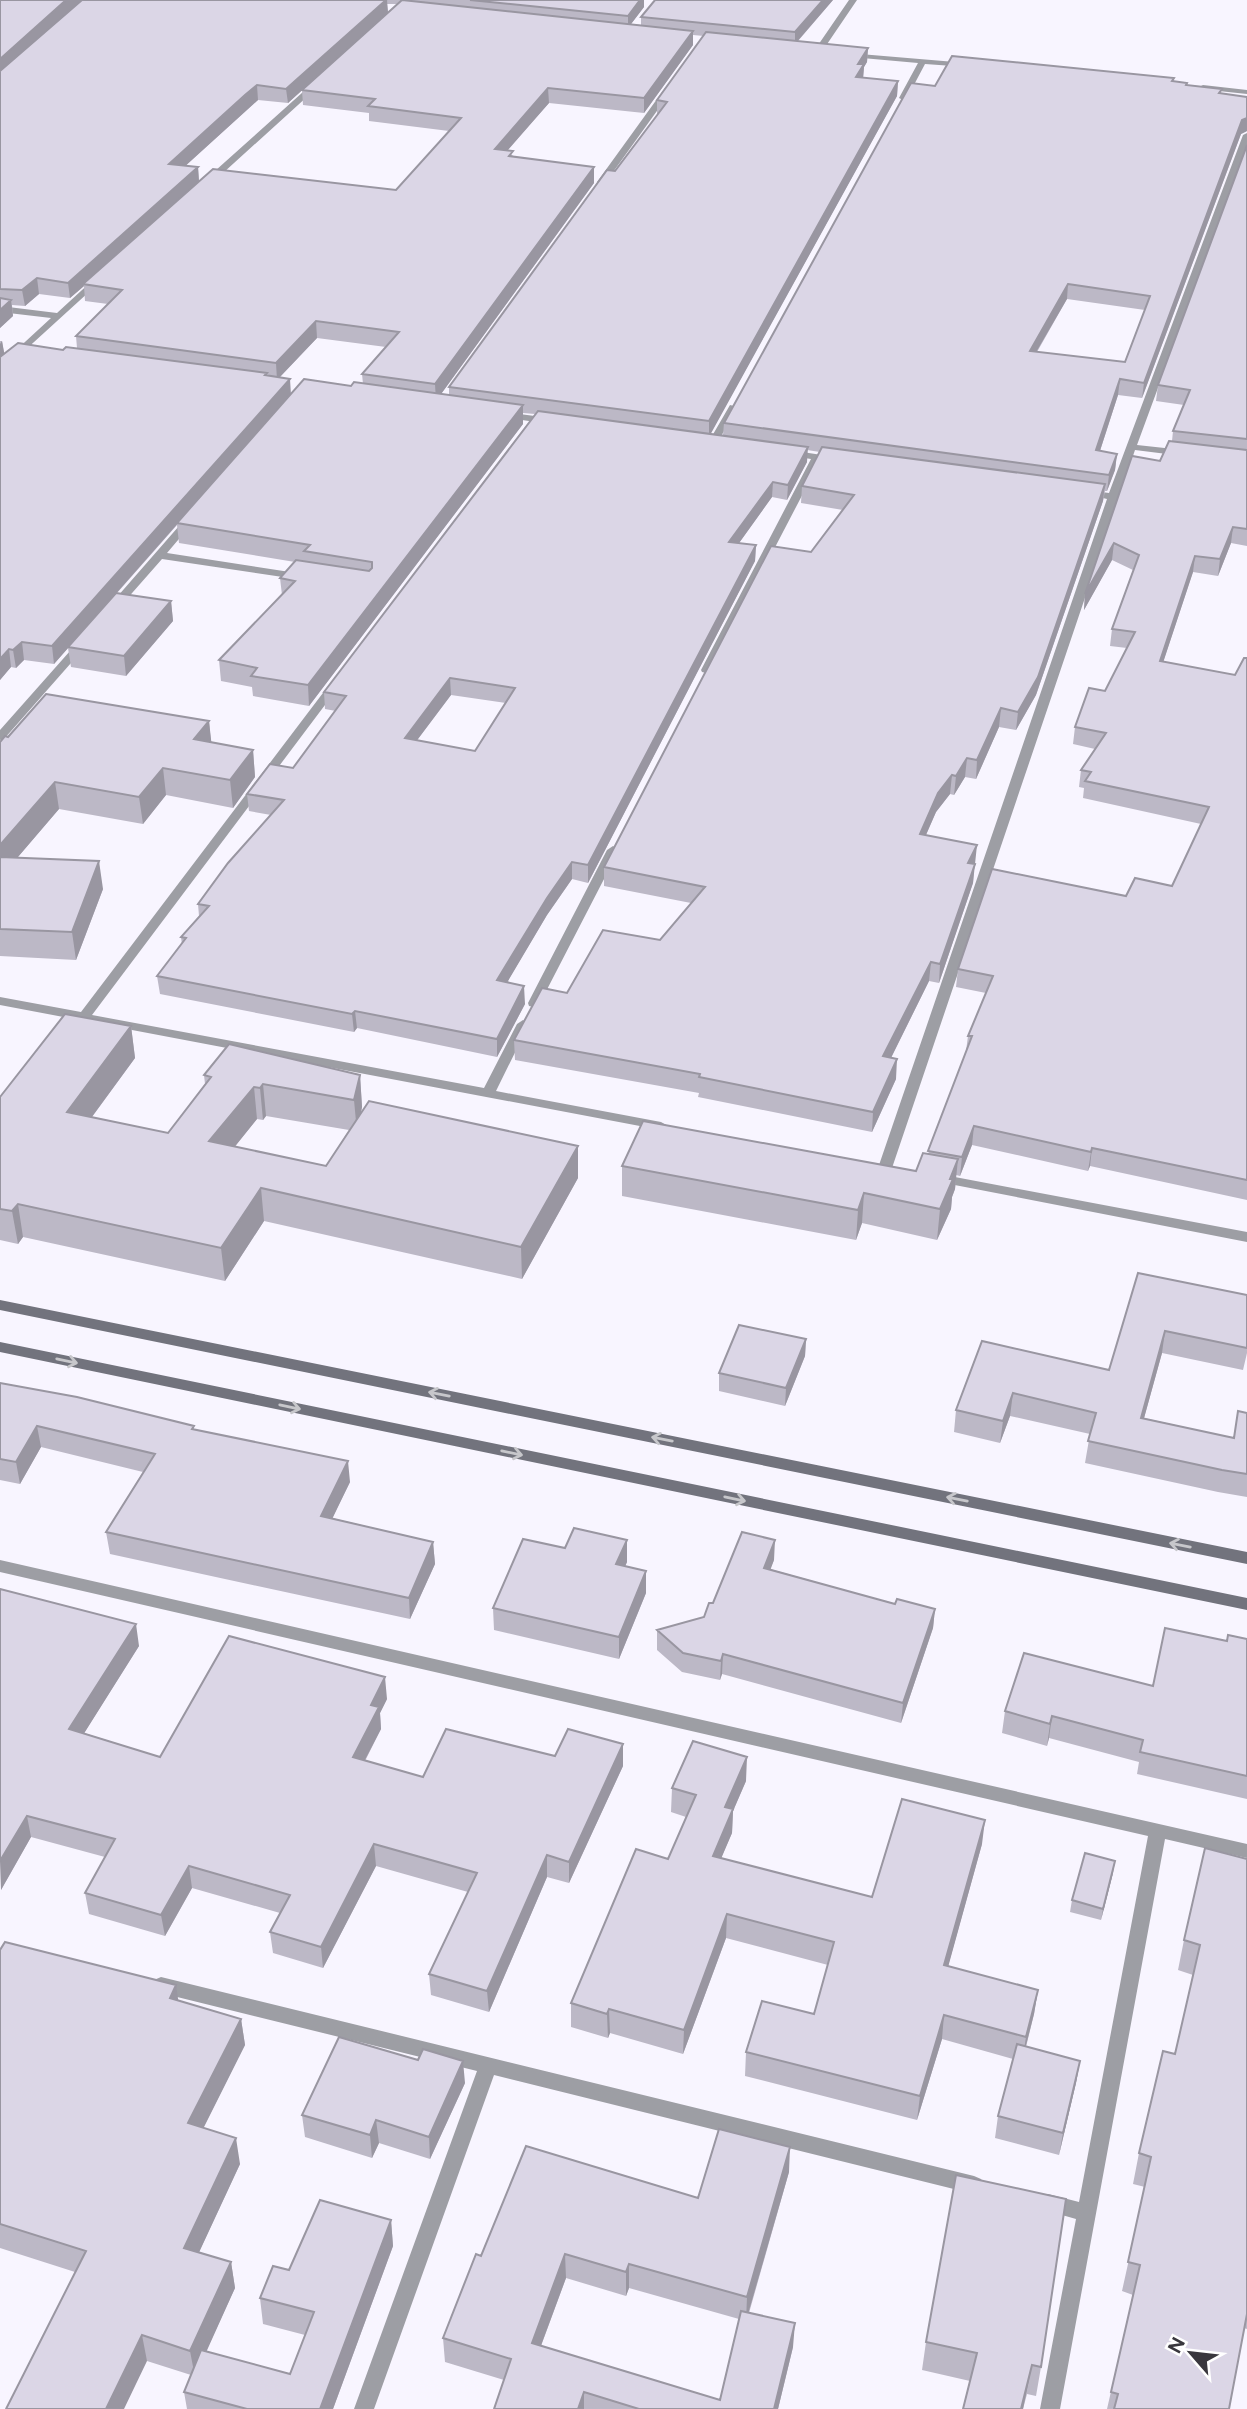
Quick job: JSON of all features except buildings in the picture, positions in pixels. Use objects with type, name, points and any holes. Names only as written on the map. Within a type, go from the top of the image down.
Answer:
[{"type":"main road","points":[[0,1305],[1247,1558]]},
{"type":"main road","points":[[0,1347],[1247,1604]]},
{"type":"street","points":[[818,51],[853,0]]},
{"type":"street","points":[[805,50],[831,53]]},
{"type":"street","points":[[844,54],[977,66]]},
{"type":"street","points":[[897,109],[923,61]]},
{"type":"street","points":[[204,186],[328,74]]},
{"type":"street","points":[[591,196],[671,85]]},
{"type":"street","points":[[1193,87],[1247,92]]},
{"type":"street","points":[[885,1168],[1113,497],[1247,135]]},
{"type":"street","points":[[0,370],[100,279]]},
{"type":"street","points":[[0,309],[58,316]]},
{"type":"street","points":[[21,351],[34,353]]},
{"type":"street","points":[[713,443],[739,395]]},
{"type":"street","points":[[494,414],[563,423]]},
{"type":"street","points":[[527,430],[535,419]]},
{"type":"street","points":[[699,441],[726,444]]},
{"type":"street","points":[[1131,447],[1196,455]]},
{"type":"street","points":[[778,452],[844,461]]},
{"type":"street","points":[[703,677],[817,457]]},
{"type":"street","points":[[1072,491],[1113,497]]},
{"type":"street","points":[[106,616],[196,514]]},
{"type":"street","points":[[159,555],[311,578]]},
{"type":"street","points":[[0,737],[89,636]]},
{"type":"street","points":[[84,1017],[343,674]]},
{"type":"street","points":[[488,1093],[621,836]]},
{"type":"street","points":[[0,1001],[680,1129]]},
{"type":"street","points":[[925,1176],[1247,1237]]},
{"type":"street","points":[[0,1566],[1247,1851]]},
{"type":"street","points":[[1050,2409],[1158,1831]]},
{"type":"street","points":[[149,1982],[991,2190]]},
{"type":"street","points":[[364,2409],[488,2067]]},
{"type":"street","points":[[1032,2200],[1086,2213]]}]
